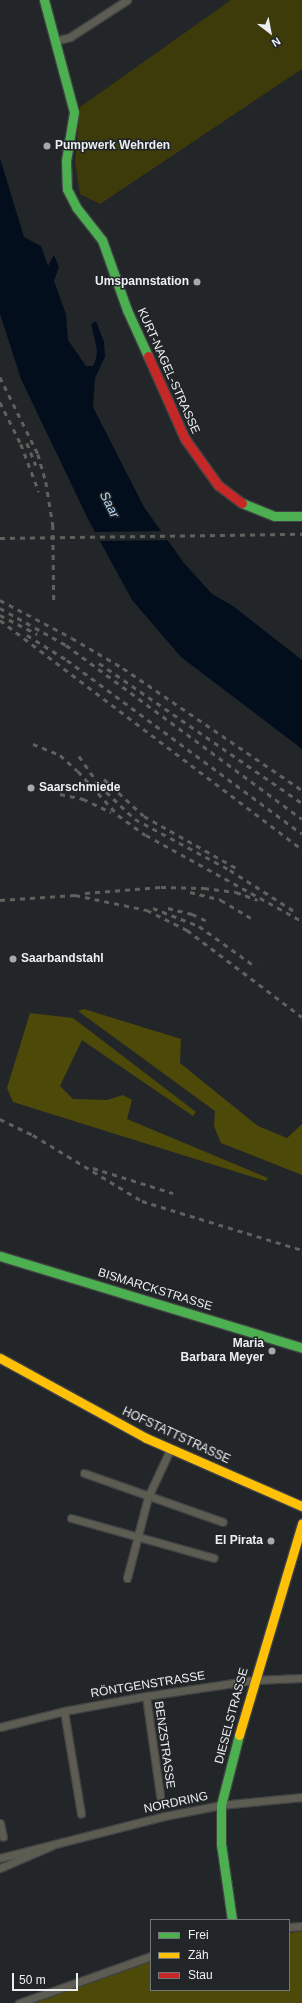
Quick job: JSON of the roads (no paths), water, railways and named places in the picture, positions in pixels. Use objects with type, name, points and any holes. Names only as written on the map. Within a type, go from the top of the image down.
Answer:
[{"type":"street","points":[[44,0],[55,41],[70,37],[127,0]]},
{"type":"street","name":"KURT-NAGEL-STRASSE","points":[[55,41],[74,112],[65,179],[76,207],[102,240],[127,310],[185,439],[218,485],[246,506],[275,516],[302,516]]},
{"type":"street","name":"BISMARCKSTRASSE","points":[[0,1256],[302,1348]]},
{"type":"street","name":"HOFSTATTSTRASSE","points":[[0,1358],[146,1438],[302,1506]]},
{"type":"street","points":[[128,1578],[148,1497],[171,1448]]},
{"type":"street","points":[[84,1473],[148,1497],[223,1522]]},
{"type":"street","points":[[72,1518],[214,1558]]},
{"type":"street","name":"DIESELSTRASSE","points":[[232,1919],[221,1844],[221,1805],[254,1680],[302,1523]]},
{"type":"street","name":"RÖNTGENSTRASSE","points":[[0,1727],[64,1710],[146,1696],[254,1680],[302,1678]]},
{"type":"street","name":"BENZSTRASSE","points":[[146,1696],[160,1796]]},
{"type":"street","points":[[64,1710],[81,1814]]},
{"type":"street","name":"NORDRING","points":[[0,1858],[130,1824],[221,1805],[302,1797]]},
{"type":"street","points":[[0,1823],[4,1837]]},
{"type":"street","name":"NORDRING","points":[[0,1868],[58,1843]]},
{"type":"street","points":[[290,1927],[302,1926]]},
{"type":"street","points":[[19,2003],[150,1956]]},
{"type":"water","name":"Saar","points":[[0,158],[24,237],[41,246],[48,266],[54,255],[59,267],[54,281],[66,314],[68,340],[86,366],[93,366],[96,359],[97,350],[91,324],[96,321],[104,342],[105,357],[95,378],[93,407],[144,507],[184,563],[212,594],[233,606],[302,660],[302,749],[181,657],[132,600],[89,521],[21,379],[0,314]]},
{"type":"railway","points":[[0,377],[38,454],[46,482],[53,525],[54,602]]},
{"type":"railway","points":[[0,402],[21,444],[39,492]]},
{"type":"railway","points":[[27,443],[36,465]]},
{"type":"railway","points":[[0,538],[302,534]]},
{"type":"railway","points":[[0,600],[72,638],[123,668],[302,790]]},
{"type":"railway","points":[[0,608],[66,645],[302,819]]},
{"type":"railway","points":[[0,615],[37,634]]},
{"type":"railway","points":[[0,620],[302,849]]},
{"type":"railway","points":[[27,635],[67,660],[302,834]]},
{"type":"railway","points":[[99,663],[302,803]]},
{"type":"railway","points":[[33,744],[60,755],[78,771],[118,815],[146,835],[302,921]]},
{"type":"railway","points":[[79,756],[99,785],[135,819],[230,870],[294,911]]},
{"type":"railway","points":[[104,779],[144,816],[238,869]]},
{"type":"railway","points":[[60,794],[83,799],[111,812]]},
{"type":"railway","points":[[85,893],[161,887],[204,888],[236,892],[258,900]]},
{"type":"railway","points":[[190,892],[221,900],[253,919]]},
{"type":"railway","points":[[0,900],[75,895],[147,910],[187,930],[302,1017]]},
{"type":"railway","points":[[153,908],[199,926],[256,967]]},
{"type":"railway","points":[[168,908],[192,914],[209,922]]},
{"type":"railway","points":[[0,1119],[33,1135],[142,1201],[302,1250]]},
{"type":"railway","points":[[93,1168],[173,1193]]},
{"type":"place","name":"Pumpwerk Wehrden","points":[[47,146]]},
{"type":"place","name":"Umspannstation","points":[[197,282]]},
{"type":"place","name":"Saarschmiede","points":[[31,788]]},
{"type":"place","name":"Saarbandstahl","points":[[13,959]]},
{"type":"place","name":"Maria Barbara Meyer","points":[[272,1351]]},
{"type":"place","name":"El Pirata","points":[[271,1541]]}]
